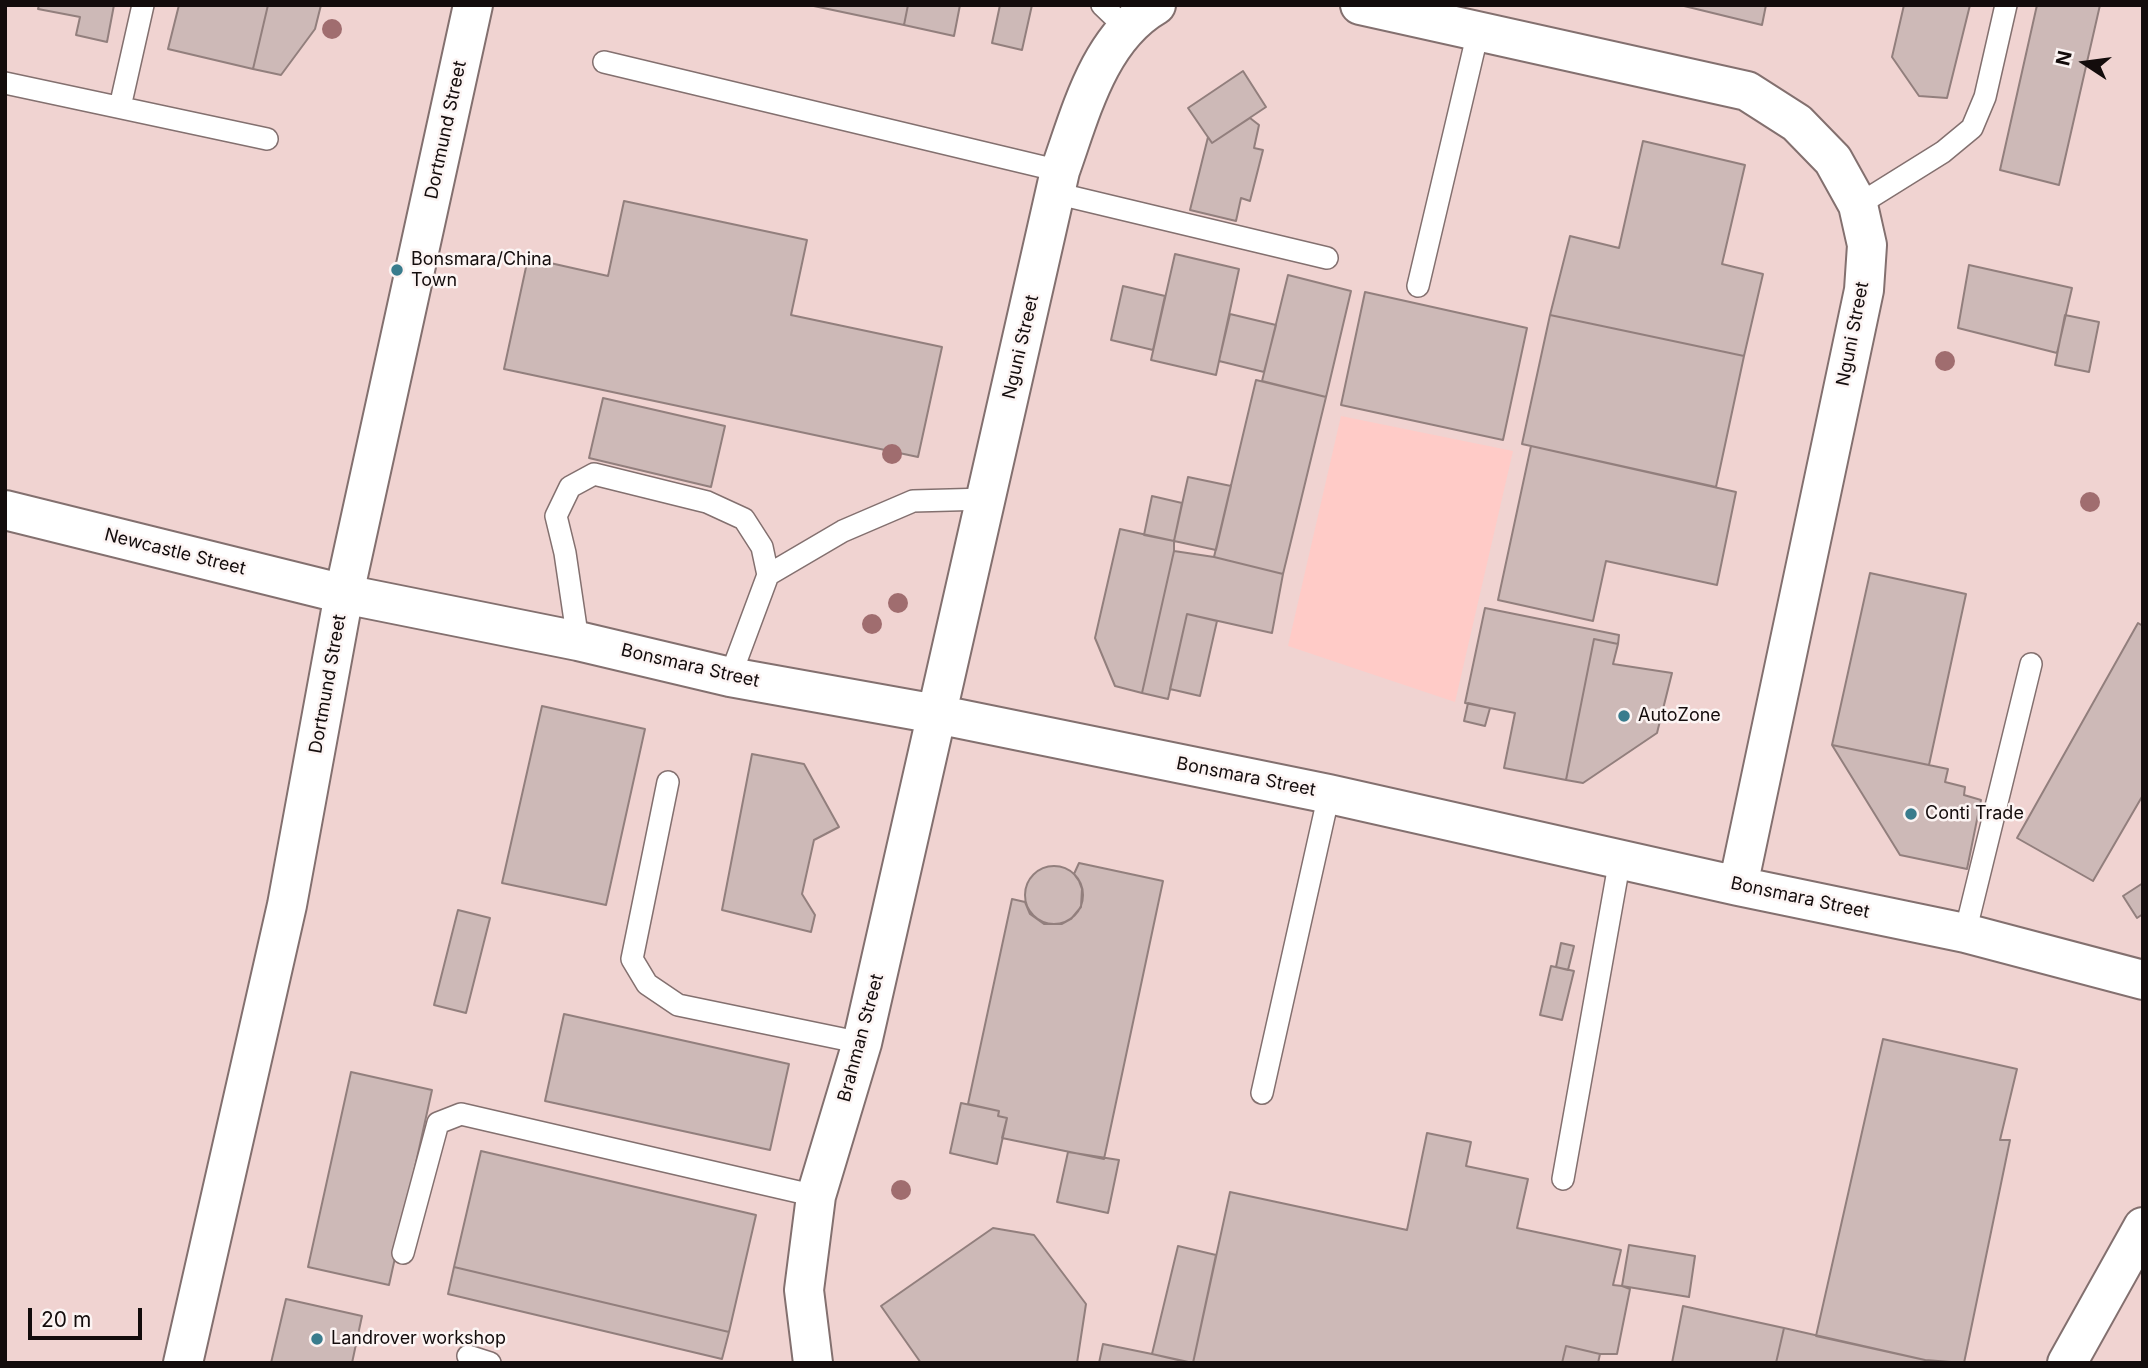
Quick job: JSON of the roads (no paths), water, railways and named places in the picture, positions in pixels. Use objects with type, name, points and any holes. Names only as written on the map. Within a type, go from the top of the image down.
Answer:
[{"type":"street","name":"Dortmund Street","points":[[183,1363],[287,905],[344,594],[473,5]]},
{"type":"street","name":"Nguni Street","points":[[1360,5],[1747,91],[1797,123],[1833,160],[1858,205],[1867,245],[1864,290],[1738,886]]},
{"type":"street","name":"Nguni Street","points":[[936,714],[1058,182],[1088,93],[1133,12]]},
{"type":"street","name":"Newcastle Street","points":[[5,510],[344,594]]},
{"type":"street","name":"Bonsmara Street","points":[[344,594],[578,641],[730,677],[936,714],[1329,794],[1738,886],[1965,933],[2143,980]]},
{"type":"street","name":"Brahman Street","points":[[813,1363],[804,1290],[816,1196],[862,1043],[936,714]]},
{"type":"street","points":[[2067,1363],[2143,1227]]},
{"type":"lane","points":[[120,107],[143,5]]},
{"type":"lane","points":[[1858,205],[1943,152],[1972,128],[1985,97],[2006,5]]},
{"type":"lane","points":[[1418,286],[1478,32]]},
{"type":"lane","points":[[604,62],[1058,182],[1327,258]]},
{"type":"lane","points":[[5,83],[267,139]]},
{"type":"lane","points":[[578,641],[565,553],[556,516],[570,487],[594,474],[707,502],[744,519],[762,547],[768,575],[730,677]]},
{"type":"lane","points":[[768,575],[843,531],[913,500],[986,499]]},
{"type":"lane","points":[[1965,933],[2031,664]]},
{"type":"lane","points":[[668,782],[632,959],[647,984],[678,1005],[862,1043]]},
{"type":"lane","points":[[1262,1093],[1329,794]]},
{"type":"lane","points":[[1563,1179],[1620,859]]},
{"type":"lane","points":[[403,1253],[438,1123],[461,1114],[816,1196]]},
{"type":"lane","points":[[468,1356],[490,1363]]},
{"type":"place","name":"Bonsmara/China Town","points":[[397,270]]},
{"type":"place","name":"AutoZone","points":[[1624,716]]},
{"type":"place","name":"Conti Trade","points":[[1911,814]]},
{"type":"place","name":"Landrover workshop","points":[[317,1339]]}]
